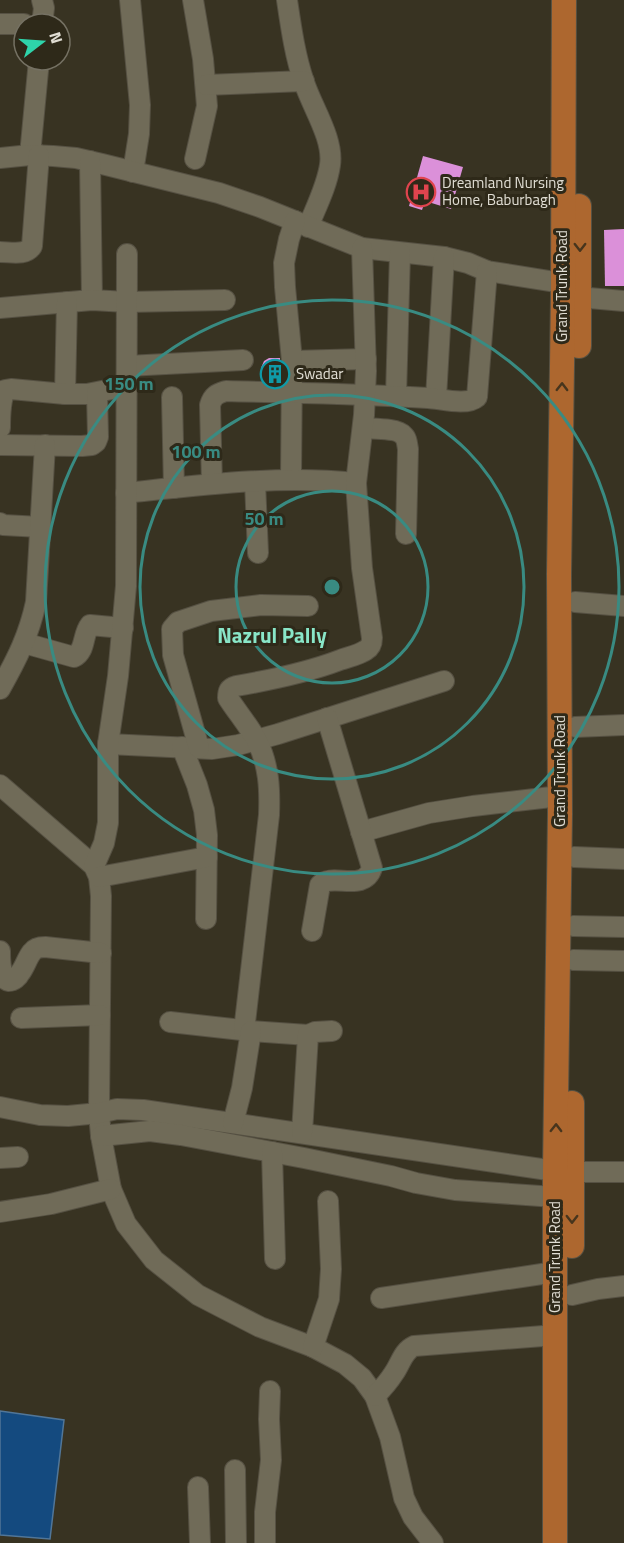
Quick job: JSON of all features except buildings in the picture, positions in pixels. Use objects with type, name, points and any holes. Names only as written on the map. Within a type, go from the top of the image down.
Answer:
[{"type":"main road","name":"Grand Trunk Road","points":[[555,1543],[555,1197],[564,1171],[573,960],[575,728],[575,602],[564,0]]},
{"type":"main road","name":"Grand Trunk Road","points":[[570,1543],[572,1295],[564,1171],[559,574],[579,0]]},
{"type":"street","points":[[130,0],[140,105],[139,134],[133,172]]},
{"type":"street","points":[[193,0],[207,106],[195,159]]},
{"type":"street","points":[[287,0],[296,52],[304,81],[329,146],[331,163],[327,179],[302,224],[288,239],[285,287],[292,361],[291,479]]},
{"type":"street","points":[[0,252],[26,252],[32,246],[38,72]]},
{"type":"street","points":[[206,85],[304,81]]},
{"type":"street","points":[[0,158],[35,155],[76,158],[219,193],[362,248],[444,257],[568,292],[624,302]]},
{"type":"street","points":[[90,162],[92,300]]},
{"type":"street","points":[[233,1123],[242,1088],[270,790],[266,766],[256,741],[228,698],[228,693],[230,688],[236,686],[319,668],[366,650],[371,645],[372,638],[362,568],[356,483],[363,428],[366,358],[362,248]]},
{"type":"street","points":[[396,396],[400,253]]},
{"type":"street","points":[[127,254],[126,586],[118,676],[108,744],[108,823],[97,872],[101,896],[99,1113],[111,1189],[126,1224],[154,1260],[198,1295],[260,1327],[313,1347],[345,1364],[362,1378],[375,1396],[390,1437],[404,1497],[413,1517],[433,1543]]},
{"type":"street","points":[[436,398],[444,257]]},
{"type":"street","points":[[212,484],[210,405],[213,397],[218,393],[226,391],[365,394],[463,402],[474,400],[477,397],[487,271]]},
{"type":"street","points":[[0,308],[92,300],[127,302],[225,300]]},
{"type":"street","points":[[66,394],[67,303]]},
{"type":"street","points":[[292,361],[366,358]]},
{"type":"street","points":[[127,366],[243,360]]},
{"type":"street","points":[[0,428],[3,390],[66,394],[97,393],[127,386]]},
{"type":"street","points":[[0,445],[92,445],[98,437],[97,393]]},
{"type":"street","points":[[172,397],[174,488]]},
{"type":"street","points":[[363,428],[398,431],[404,435],[408,449],[406,534]]},
{"type":"street","points":[[0,689],[24,643],[36,602],[45,445]]},
{"type":"street","points":[[126,493],[291,479],[356,483]]},
{"type":"street","points":[[255,482],[258,553]]},
{"type":"street","points":[[0,523],[40,526]]},
{"type":"street","points":[[575,602],[624,606]]},
{"type":"street","points":[[206,919],[207,835],[173,656],[172,629],[178,622],[211,611],[261,605],[308,606]]},
{"type":"street","points":[[24,643],[74,657],[81,651],[87,628],[90,625],[123,628]]},
{"type":"street","points":[[108,744],[191,748],[238,746],[444,681]]},
{"type":"street","points":[[312,931],[320,885],[323,881],[365,878],[370,874],[372,868],[327,718]]},
{"type":"street","points":[[575,728],[624,725]]},
{"type":"street","points":[[0,785],[97,872],[207,858]]},
{"type":"street","points":[[361,832],[429,813],[560,796]]},
{"type":"street","points":[[574,857],[624,859]]},
{"type":"street","points":[[573,926],[624,927]]},
{"type":"street","points":[[0,951],[1,975],[9,981],[19,976],[33,951],[39,948],[101,953]]},
{"type":"street","points":[[573,960],[624,961]]},
{"type":"street","points":[[21,1018],[100,1015]]},
{"type":"street","points":[[170,1022],[308,1035],[315,1032],[332,1031]]},
{"type":"street","points":[[302,1133],[308,1035]]},
{"type":"street","points":[[0,1107],[40,1115],[68,1116],[117,1109],[143,1110],[564,1171],[624,1172]]},
{"type":"street","points":[[101,1136],[150,1131],[181,1135],[455,1190],[555,1197]]},
{"type":"street","points":[[272,1152],[275,1259]]},
{"type":"street","points":[[0,1212],[51,1204],[111,1189]]},
{"type":"street","points":[[313,1347],[329,1299],[331,1269],[328,1201]]},
{"type":"street","points":[[381,1298],[555,1272]]},
{"type":"street","points":[[572,1295],[624,1286]]},
{"type":"street","points":[[375,1396],[393,1375],[404,1354],[414,1346],[556,1335]]},
{"type":"street","points":[[265,1543],[265,1512],[271,1460],[270,1391]]},
{"type":"street","points":[[235,1470],[236,1543]]},
{"type":"street","points":[[198,1487],[200,1543]]},
{"type":"water","points":[[0,1411],[64,1420],[50,1539],[0,1535]]},
{"type":"place","name":"Dreamland Nursing Home, Baburbagh","points":[[421,192]]},
{"type":"place","name":"Swadar","points":[[275,374]]},
{"type":"district","name":"Nazrul Pally","points":[[272,636]]}]
